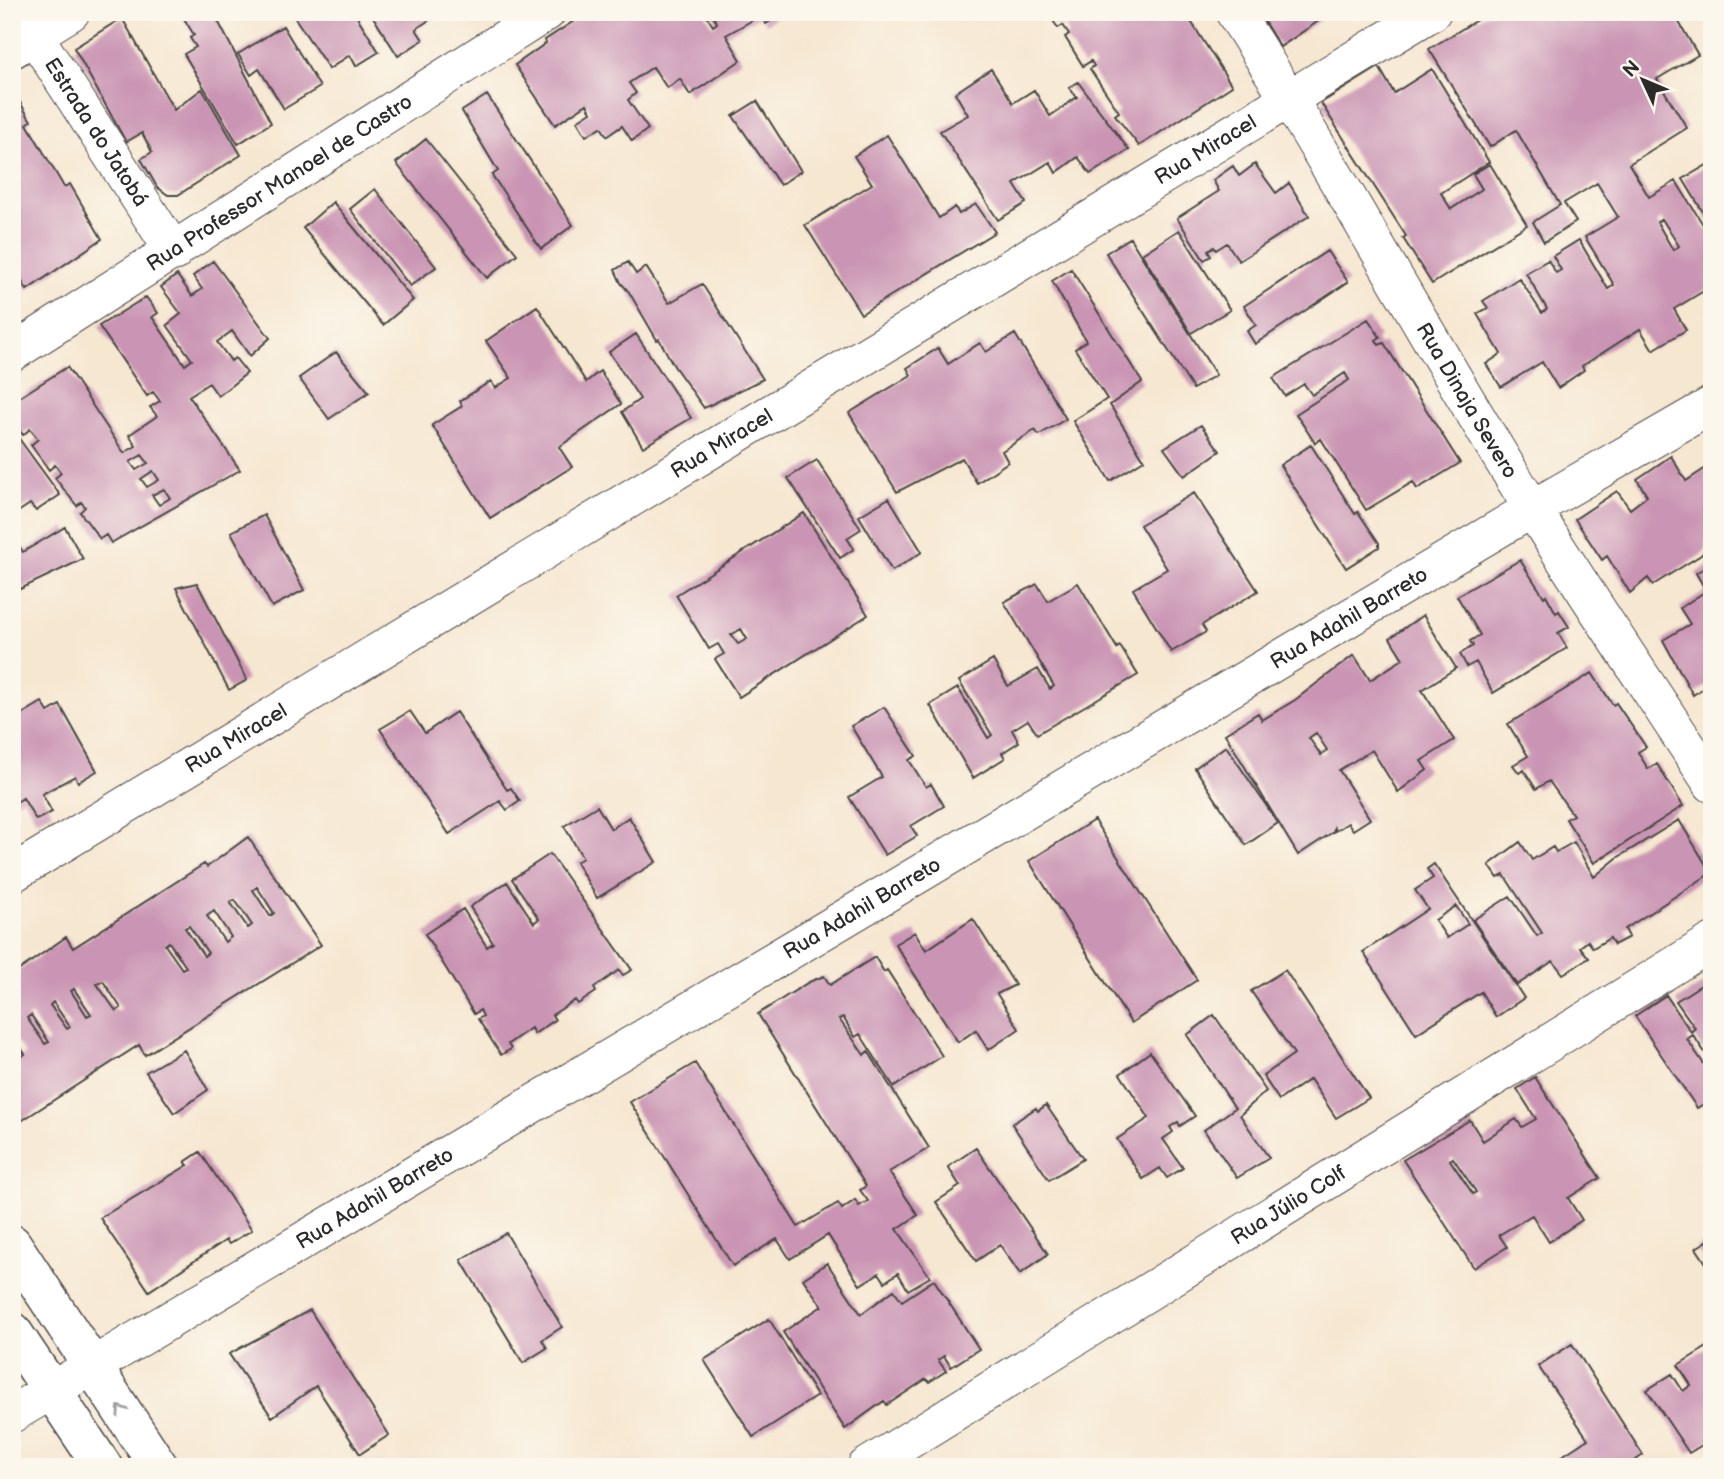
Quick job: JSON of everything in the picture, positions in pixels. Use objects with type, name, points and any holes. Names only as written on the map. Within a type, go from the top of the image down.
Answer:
[{"type":"street","points":[[22,32],[71,12]]},
{"type":"street","name":"Rua Professor Manoel de Castro","points":[[12,353],[547,12]]},
{"type":"street","name":"Rua Dinaja Severo","points":[[1234,12],[1290,98],[1352,209],[1532,509],[1712,784]]},
{"type":"street","name":"Rua Miracel","points":[[12,874],[1432,12]]},
{"type":"street","name":"Estrada do Jatobá","points":[[22,32],[174,252]]},
{"type":"street","name":"Rua Adahil Barreto","points":[[12,1414],[1532,509],[1712,405]]},
{"type":"street","name":"Rua Júlio Colf","points":[[866,1467],[1712,942]]},
{"type":"street","points":[[12,1244],[159,1467]]},
{"type":"street","points":[[12,1331],[103,1467]]},
{"type":"building","points":[[180,12],[231,12],[218,21],[271,123],[238,144],[184,54],[196,47],[190,38],[194,35]]},
{"type":"building","points":[[291,12],[354,12],[379,52],[356,66],[350,55],[329,69]]},
{"type":"building","points":[[370,12],[441,12],[416,29],[423,40],[398,56]]},
{"type":"building","points":[[588,12],[704,12],[713,26],[717,23],[711,12],[784,12],[766,24],[760,16],[726,35],[741,60],[690,95],[680,79],[667,88],[653,67],[629,83],[636,93],[628,100],[648,129],[632,141],[622,126],[607,136],[601,127],[586,136],[577,121],[591,112],[587,104],[555,125],[515,65],[546,43],[545,40]]},
{"type":"building","points":[[1047,12],[1185,12],[1232,86],[1139,146],[1115,115],[1119,112],[1090,69],[1094,66],[1091,61],[1083,66],[1065,37],[1069,34],[1063,25],[1058,28]]},
{"type":"building","points":[[1258,12],[1332,12],[1280,47]]},
{"type":"building","points":[[1490,12],[1673,12],[1698,55],[1657,79],[1687,128],[1629,164],[1649,197],[1676,181],[1707,231],[1712,228],[1712,286],[1674,309],[1686,330],[1653,350],[1640,329],[1582,366],[1584,370],[1558,388],[1542,362],[1501,387],[1486,364],[1501,354],[1477,314],[1488,308],[1483,301],[1519,278],[1542,313],[1547,309],[1526,273],[1548,260],[1556,273],[1561,270],[1553,256],[1579,240],[1608,289],[1614,285],[1585,237],[1618,217],[1597,183],[1564,203],[1576,222],[1544,242],[1533,222],[1560,205],[1516,130],[1490,147],[1429,49]],"holes":[[[1662,219],[1679,246],[1673,250],[1657,222]]]},
{"type":"building","points":[[122,18],[174,110],[202,89],[241,155],[178,195],[168,195],[157,187],[141,159],[152,152],[142,133],[126,142],[74,48]]},
{"type":"building","points":[[283,26],[320,87],[284,109],[259,69],[251,75],[238,54]]},
{"type":"building","points":[[1379,67],[1394,93],[1432,69],[1489,162],[1441,193],[1451,209],[1482,189],[1473,174],[1490,164],[1527,225],[1432,284],[1403,238],[1406,236],[1321,103]]},
{"type":"building","points":[[991,69],[1013,103],[1034,90],[1050,116],[1077,97],[1069,88],[1078,82],[1129,150],[1090,174],[1078,157],[1056,173],[1050,162],[1014,184],[1026,203],[998,220],[940,131],[968,115],[955,93]]},
{"type":"building","points":[[12,89],[31,121],[27,124],[64,187],[70,184],[102,239],[27,290],[12,265]]},
{"type":"building","points":[[487,95],[573,225],[541,249],[492,175],[498,171],[462,111]]},
{"type":"building","points":[[757,101],[801,171],[780,185],[733,116]]},
{"type":"building","points":[[887,135],[939,218],[955,207],[959,214],[976,204],[995,232],[861,314],[805,225],[872,184],[854,156]]},
{"type":"building","points":[[426,139],[517,254],[487,278],[396,163]]},
{"type":"building","points":[[1712,162],[1712,227],[1683,179]]},
{"type":"building","points":[[1255,164],[1276,193],[1289,183],[1309,216],[1239,261],[1227,243],[1216,250],[1214,247],[1208,250],[1211,256],[1204,260],[1177,218],[1219,191],[1213,180],[1233,166],[1239,176]]},
{"type":"building","points":[[375,189],[436,267],[410,286],[350,209]]},
{"type":"building","points":[[333,202],[413,300],[383,325],[303,228]]},
{"type":"building","points":[[1179,230],[1230,310],[1191,333],[1142,254]]},
{"type":"building","points":[[1130,238],[1216,375],[1193,389],[1106,253]]},
{"type":"building","points":[[1327,251],[1348,282],[1255,344],[1247,331],[1256,325],[1244,306]]},
{"type":"building","points":[[213,261],[270,338],[250,356],[232,331],[217,342],[231,361],[235,358],[247,373],[218,396],[209,383],[189,396],[240,470],[111,543],[106,535],[100,539],[80,512],[85,507],[81,502],[77,506],[55,478],[61,473],[55,465],[49,470],[31,445],[38,439],[30,429],[23,435],[12,420],[12,402],[67,367],[124,453],[136,446],[129,435],[157,416],[150,407],[160,401],[153,392],[147,396],[99,326],[146,297],[158,313],[152,317],[185,365],[192,360],[167,325],[181,314],[161,287],[177,275],[192,296],[202,289],[193,276]],"holes":[[[142,455],[148,463],[136,470],[130,462]],[[153,471],[159,480],[147,487],[141,479]],[[164,489],[170,498],[159,505],[152,495]]]},
{"type":"building","points":[[628,262],[636,274],[646,267],[669,303],[702,284],[763,379],[704,408],[621,283],[615,270]]},
{"type":"building","points":[[1071,269],[1142,382],[1110,405],[1144,460],[1110,481],[1073,421],[1107,399],[1075,349],[1086,341],[1052,281]]},
{"type":"building","points":[[537,306],[586,382],[600,371],[621,404],[559,447],[572,467],[490,518],[432,425],[462,406],[460,401],[491,381],[495,388],[511,378],[486,341]]},
{"type":"building","points":[[1368,319],[1380,337],[1376,340],[1379,345],[1384,343],[1460,463],[1417,489],[1413,482],[1366,510],[1321,439],[1315,443],[1296,414],[1349,380],[1345,373],[1312,395],[1304,384],[1285,396],[1273,378]]},
{"type":"building","points":[[636,334],[691,418],[643,447],[622,412],[640,399],[609,352]]},
{"type":"building","points":[[1015,334],[1066,419],[1039,435],[1035,430],[1002,451],[1008,462],[977,483],[962,458],[897,492],[849,413],[911,375],[907,368],[938,348],[948,364],[980,343],[986,352]]},
{"type":"building","points":[[336,352],[369,392],[329,419],[299,378]]},
{"type":"building","points":[[1201,425],[1220,451],[1184,476],[1164,448]]},
{"type":"building","points":[[12,429],[60,495],[36,511],[30,504],[12,516]]},
{"type":"building","points":[[1311,445],[1355,514],[1358,512],[1379,543],[1379,547],[1346,568],[1280,465]]},
{"type":"building","points":[[1671,456],[1686,481],[1712,464],[1712,540],[1705,544],[1707,548],[1701,555],[1653,585],[1648,578],[1630,593],[1607,556],[1602,560],[1575,519],[1617,491],[1630,509],[1647,496],[1637,479]]},
{"type":"building","points":[[817,460],[861,529],[847,538],[854,549],[840,558],[788,478]]},
{"type":"building","points":[[1194,493],[1258,591],[1202,625],[1206,632],[1171,652],[1133,589],[1167,569],[1140,525]]},
{"type":"building","points":[[889,498],[922,552],[892,571],[859,516]]},
{"type":"building","points":[[804,513],[868,615],[739,697],[715,659],[724,654],[718,644],[709,649],[676,595]],"holes":[[[741,629],[747,639],[738,644],[731,635]]]},
{"type":"building","points":[[264,515],[304,590],[272,607],[231,532]]},
{"type":"building","points":[[65,527],[83,559],[12,593],[12,534],[23,552]]},
{"type":"building","points":[[1520,560],[1544,597],[1546,595],[1556,613],[1559,611],[1569,627],[1558,633],[1567,648],[1493,693],[1476,662],[1467,667],[1460,654],[1473,646],[1470,641],[1480,635],[1457,596]]},
{"type":"building","points":[[1712,563],[1712,682],[1693,695],[1663,640],[1690,624],[1680,608],[1706,591],[1696,573]]},
{"type":"building","points":[[197,583],[247,680],[229,690],[176,588]]},
{"type":"building","points":[[1078,583],[1117,648],[1120,646],[1138,675],[1037,734],[1028,720],[1012,730],[1019,742],[1002,753],[1005,758],[973,778],[930,705],[958,688],[988,738],[992,735],[959,681],[993,660],[1008,686],[1038,669],[1050,689],[1054,686],[1004,602],[1037,584],[1048,601]]},
{"type":"building","points":[[1423,615],[1456,668],[1422,690],[1454,740],[1421,761],[1427,770],[1398,792],[1372,750],[1339,770],[1370,819],[1353,830],[1348,823],[1335,831],[1334,828],[1333,832],[1298,855],[1225,734],[1258,713],[1262,720],[1295,700],[1354,655],[1370,680],[1403,659],[1390,638]],"holes":[[[1316,733],[1327,750],[1321,755],[1309,738]]]},
{"type":"building","points":[[1592,673],[1646,747],[1638,752],[1648,769],[1657,764],[1683,806],[1594,863],[1566,819],[1573,815],[1549,781],[1536,789],[1524,770],[1519,773],[1513,765],[1528,756],[1508,724]]},
{"type":"building","points":[[42,702],[48,712],[60,705],[97,771],[78,782],[75,776],[42,794],[52,812],[36,820],[23,798],[12,805],[12,707],[17,704],[22,714]]},
{"type":"building","points":[[884,707],[916,756],[909,760],[926,787],[931,784],[944,806],[911,826],[917,836],[885,855],[849,797],[882,777],[851,726]]},
{"type":"building","points":[[410,711],[425,733],[456,712],[507,790],[511,788],[520,801],[507,810],[500,801],[449,834],[380,729]]},
{"type":"building","points":[[1226,746],[1278,823],[1246,845],[1195,768]]},
{"type":"building","points":[[597,806],[611,829],[629,817],[656,862],[597,898],[576,862],[583,858],[564,826]]},
{"type":"building","points":[[1094,820],[1197,980],[1131,1023],[1029,861]]},
{"type":"building","points":[[1679,820],[1711,873],[1625,929],[1629,937],[1614,945],[1610,938],[1593,948],[1588,941],[1580,947],[1589,958],[1563,974],[1553,961],[1517,985],[1473,920],[1510,896],[1537,936],[1542,933],[1504,875],[1498,878],[1489,865],[1520,842],[1532,860],[1553,847],[1556,852],[1574,842],[1594,877],[1617,858]]},
{"type":"building","points":[[248,837],[321,945],[145,1055],[139,1045],[12,1127],[12,1044],[21,1057],[25,1054],[12,1035],[12,975],[66,937],[73,948],[204,864],[207,867]],"holes":[[[257,887],[274,913],[270,916],[253,890]],[[235,900],[252,925],[248,928],[230,902]],[[214,911],[231,937],[225,942],[207,916]],[[189,926],[208,953],[204,956],[185,928]],[[169,942],[186,967],[182,969],[165,945]],[[103,981],[121,1008],[116,1011],[97,984]],[[74,989],[91,1014],[87,1016],[71,991]],[[53,1002],[70,1027],[67,1029],[50,1005]],[[31,1015],[49,1042],[45,1044],[27,1018]]]},
{"type":"building","points":[[550,854],[632,970],[623,975],[619,970],[594,988],[596,992],[578,1004],[575,1000],[552,1015],[555,1020],[534,1034],[531,1028],[508,1044],[511,1049],[501,1055],[478,1019],[483,1016],[480,1010],[474,1014],[425,934],[463,909],[487,947],[493,943],[470,907],[507,882],[534,923],[539,919],[512,879]]},
{"type":"building","points":[[1434,864],[1524,998],[1496,1017],[1481,992],[1416,1034],[1363,952],[1428,909],[1415,890],[1433,878],[1427,869]],"holes":[[[1456,906],[1468,924],[1447,938],[1435,920]]]},
{"type":"building","points":[[973,919],[1015,985],[997,994],[1019,1029],[988,1050],[976,1030],[958,1042],[895,944],[915,932],[926,950]]},
{"type":"building","points":[[875,957],[884,972],[887,970],[942,1056],[894,1087],[860,1034],[855,1037],[843,1017],[839,1019],[864,1055],[868,1051],[929,1148],[889,1172],[918,1215],[897,1229],[930,1277],[908,1290],[898,1273],[885,1282],[879,1273],[860,1285],[828,1235],[790,1259],[777,1239],[733,1266],[630,1102],[695,1063],[798,1227],[838,1203],[842,1209],[855,1200],[859,1206],[868,1201],[860,1190],[866,1186],[758,1014],[809,982],[824,976],[830,985]]},
{"type":"building","points":[[1285,970],[1369,1098],[1336,1118],[1310,1079],[1279,1100],[1263,1076],[1294,1054],[1251,991]]},
{"type":"building","points":[[1712,978],[1712,1063],[1693,1035],[1687,1039],[1712,1076],[1712,1099],[1697,1108],[1635,1016],[1666,995],[1691,1032],[1695,1028],[1676,1001]]},
{"type":"building","points":[[1214,1015],[1266,1091],[1240,1115],[1269,1158],[1237,1178],[1204,1130],[1235,1108],[1187,1035]]},
{"type":"building","points":[[184,1050],[208,1090],[174,1113],[146,1072]]},
{"type":"building","points":[[1150,1052],[1195,1116],[1180,1126],[1178,1122],[1170,1127],[1173,1132],[1163,1139],[1183,1168],[1167,1178],[1160,1168],[1143,1179],[1117,1139],[1149,1118],[1120,1074]]},
{"type":"building","points":[[1535,1077],[1600,1178],[1568,1198],[1582,1220],[1549,1242],[1532,1215],[1499,1235],[1507,1247],[1474,1268],[1403,1160],[1470,1120],[1483,1141],[1516,1119],[1522,1127],[1536,1119],[1517,1089]],"holes":[[[1453,1158],[1476,1192],[1473,1194],[1450,1160]]]},
{"type":"building","points":[[1046,1105],[1083,1159],[1049,1180],[1012,1124],[1036,1108],[1038,1111]]},
{"type":"building","points":[[976,1148],[1048,1254],[1020,1274],[1000,1245],[976,1261],[936,1202],[960,1186],[948,1167]]},
{"type":"building","points":[[200,1152],[252,1230],[229,1244],[226,1240],[149,1291],[100,1218],[188,1165],[185,1162]]},
{"type":"building","points":[[506,1233],[562,1327],[542,1340],[547,1348],[523,1363],[461,1260]]},
{"type":"building","points":[[1712,1238],[1712,1272],[1696,1248]]},
{"type":"building","points":[[827,1263],[861,1314],[894,1290],[902,1301],[934,1280],[979,1349],[951,1367],[944,1356],[938,1360],[946,1371],[929,1382],[926,1379],[887,1405],[884,1401],[845,1429],[783,1332],[822,1306],[803,1279]]},
{"type":"building","points":[[310,1310],[389,1435],[360,1454],[316,1386],[272,1417],[229,1354]]},
{"type":"building","points":[[769,1319],[817,1396],[753,1437],[704,1360]]},
{"type":"building","points":[[1572,1344],[1643,1455],[1626,1467],[1556,1467],[1553,1462],[1588,1439],[1538,1366]]},
{"type":"building","points":[[1712,1344],[1712,1439],[1689,1453],[1647,1390],[1672,1374],[1683,1391],[1691,1385],[1678,1365]]}]
